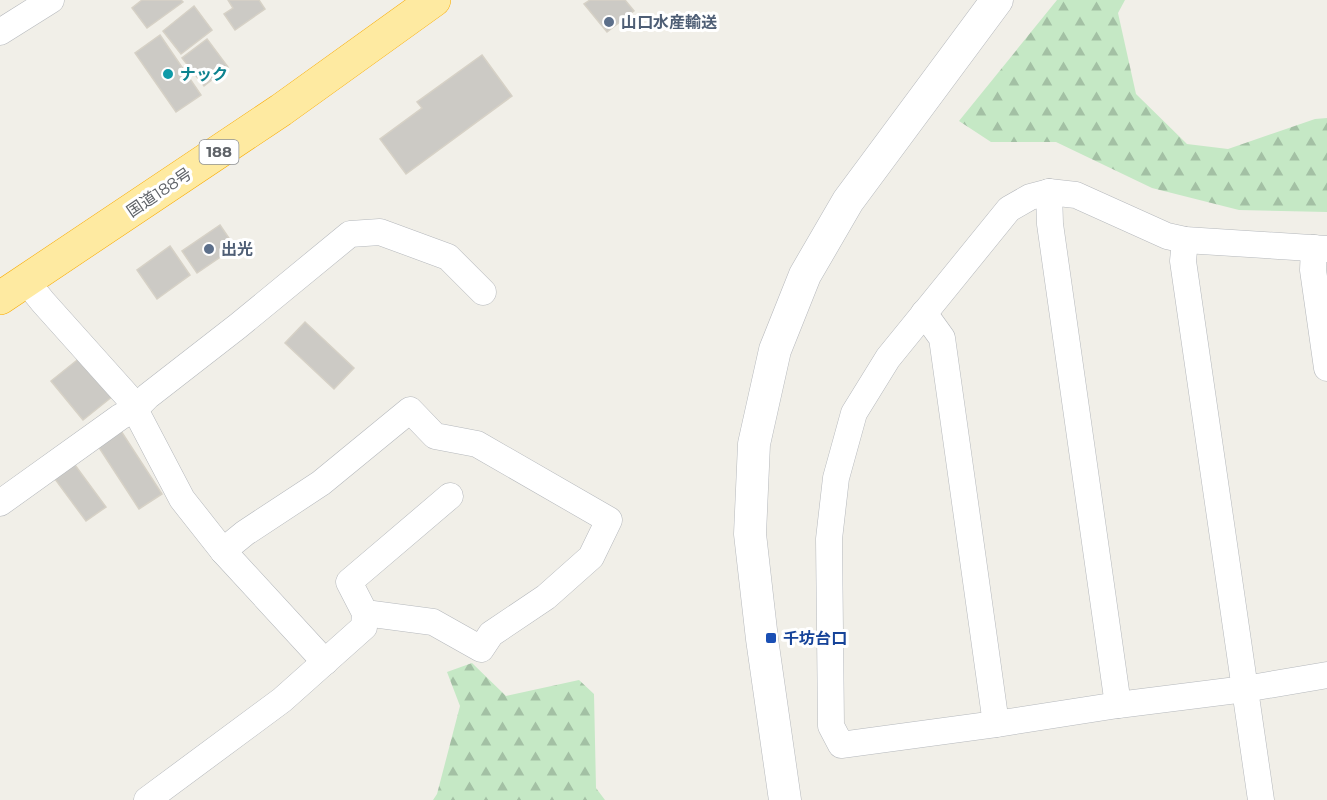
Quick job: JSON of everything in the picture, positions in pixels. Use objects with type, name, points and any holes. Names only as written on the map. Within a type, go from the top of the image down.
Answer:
[{"type":"highway","name":"国道188号","points":[[13,289],[281,110],[434,0]]},
{"type":"street","points":[[0,32],[51,0]]},
{"type":"street","points":[[785,800],[762,639],[750,534],[754,444],[775,350],[805,275],[848,201],[997,0]]},
{"type":"street","points":[[1048,192],[1050,224],[1118,705]]},
{"type":"street","points":[[1327,368],[1313,270],[1321,249],[1185,240],[1167,236],[1076,195],[1048,192],[1030,197],[1009,209],[888,358],[854,413],[836,478],[829,539],[831,726],[841,745],[1245,689],[1327,675]]},
{"type":"street","points":[[0,503],[136,408],[350,234],[380,232],[447,257],[483,292]]},
{"type":"street","points":[[1185,240],[1183,261],[1261,800]]},
{"type":"street","points":[[13,289],[43,302],[129,398],[182,499],[223,551],[325,662]]},
{"type":"street","points":[[924,313],[942,338],[996,724]]},
{"type":"street","points":[[223,551],[245,533],[321,483],[410,410],[435,436],[477,444],[609,520],[591,557],[546,597],[491,634],[481,649],[433,622],[365,613]]},
{"type":"street","points":[[151,799],[282,700],[364,627],[365,613],[349,582],[450,495]]},
{"type":"green space","points":[[1057,0],[1125,0],[1118,13],[1136,94],[1187,144],[1228,149],[1315,119],[1327,118],[1327,212],[1239,210],[1152,188],[1056,142],[991,142],[959,121]]},
{"type":"green space","points":[[472,663],[506,696],[579,680],[594,694],[596,788],[605,800],[433,800],[437,794],[460,706],[447,672]]},
{"type":"building","points":[[142,0],[181,0],[183,2],[147,28],[132,8]]},
{"type":"building","points":[[228,0],[259,0],[265,9],[235,30],[224,14],[233,8]]},
{"type":"building","name":"山口水産輸送","points":[[590,0],[625,0],[634,11],[607,32],[584,4]]},
{"type":"building","points":[[194,6],[212,30],[181,54],[163,31]]},
{"type":"building","name":"ナック","points":[[160,35],[201,95],[176,112],[135,53]]},
{"type":"building","points":[[207,39],[228,67],[204,86],[182,58]]},
{"type":"building","points":[[482,55],[512,96],[406,174],[380,139],[422,108],[417,102]]},
{"type":"building","points":[[220,225],[235,247],[197,273],[182,251]]},
{"type":"building","points":[[170,246],[190,275],[157,299],[137,270]]},
{"type":"building","points":[[305,322],[354,368],[334,389],[285,343]]},
{"type":"building","points":[[81,357],[113,396],[83,420],[51,381]]},
{"type":"building","points":[[121,431],[162,494],[139,509],[98,446]]},
{"type":"building","points":[[72,461],[106,507],[86,521],[52,475]]},
{"type":"place","name":"山口水産輸送","points":[[609,22]]},
{"type":"place","name":"ナック","points":[[168,74]]},
{"type":"place","name":"出光","points":[[209,249]]},
{"type":"place","name":"千坊台口","points":[[771,638]]}]
